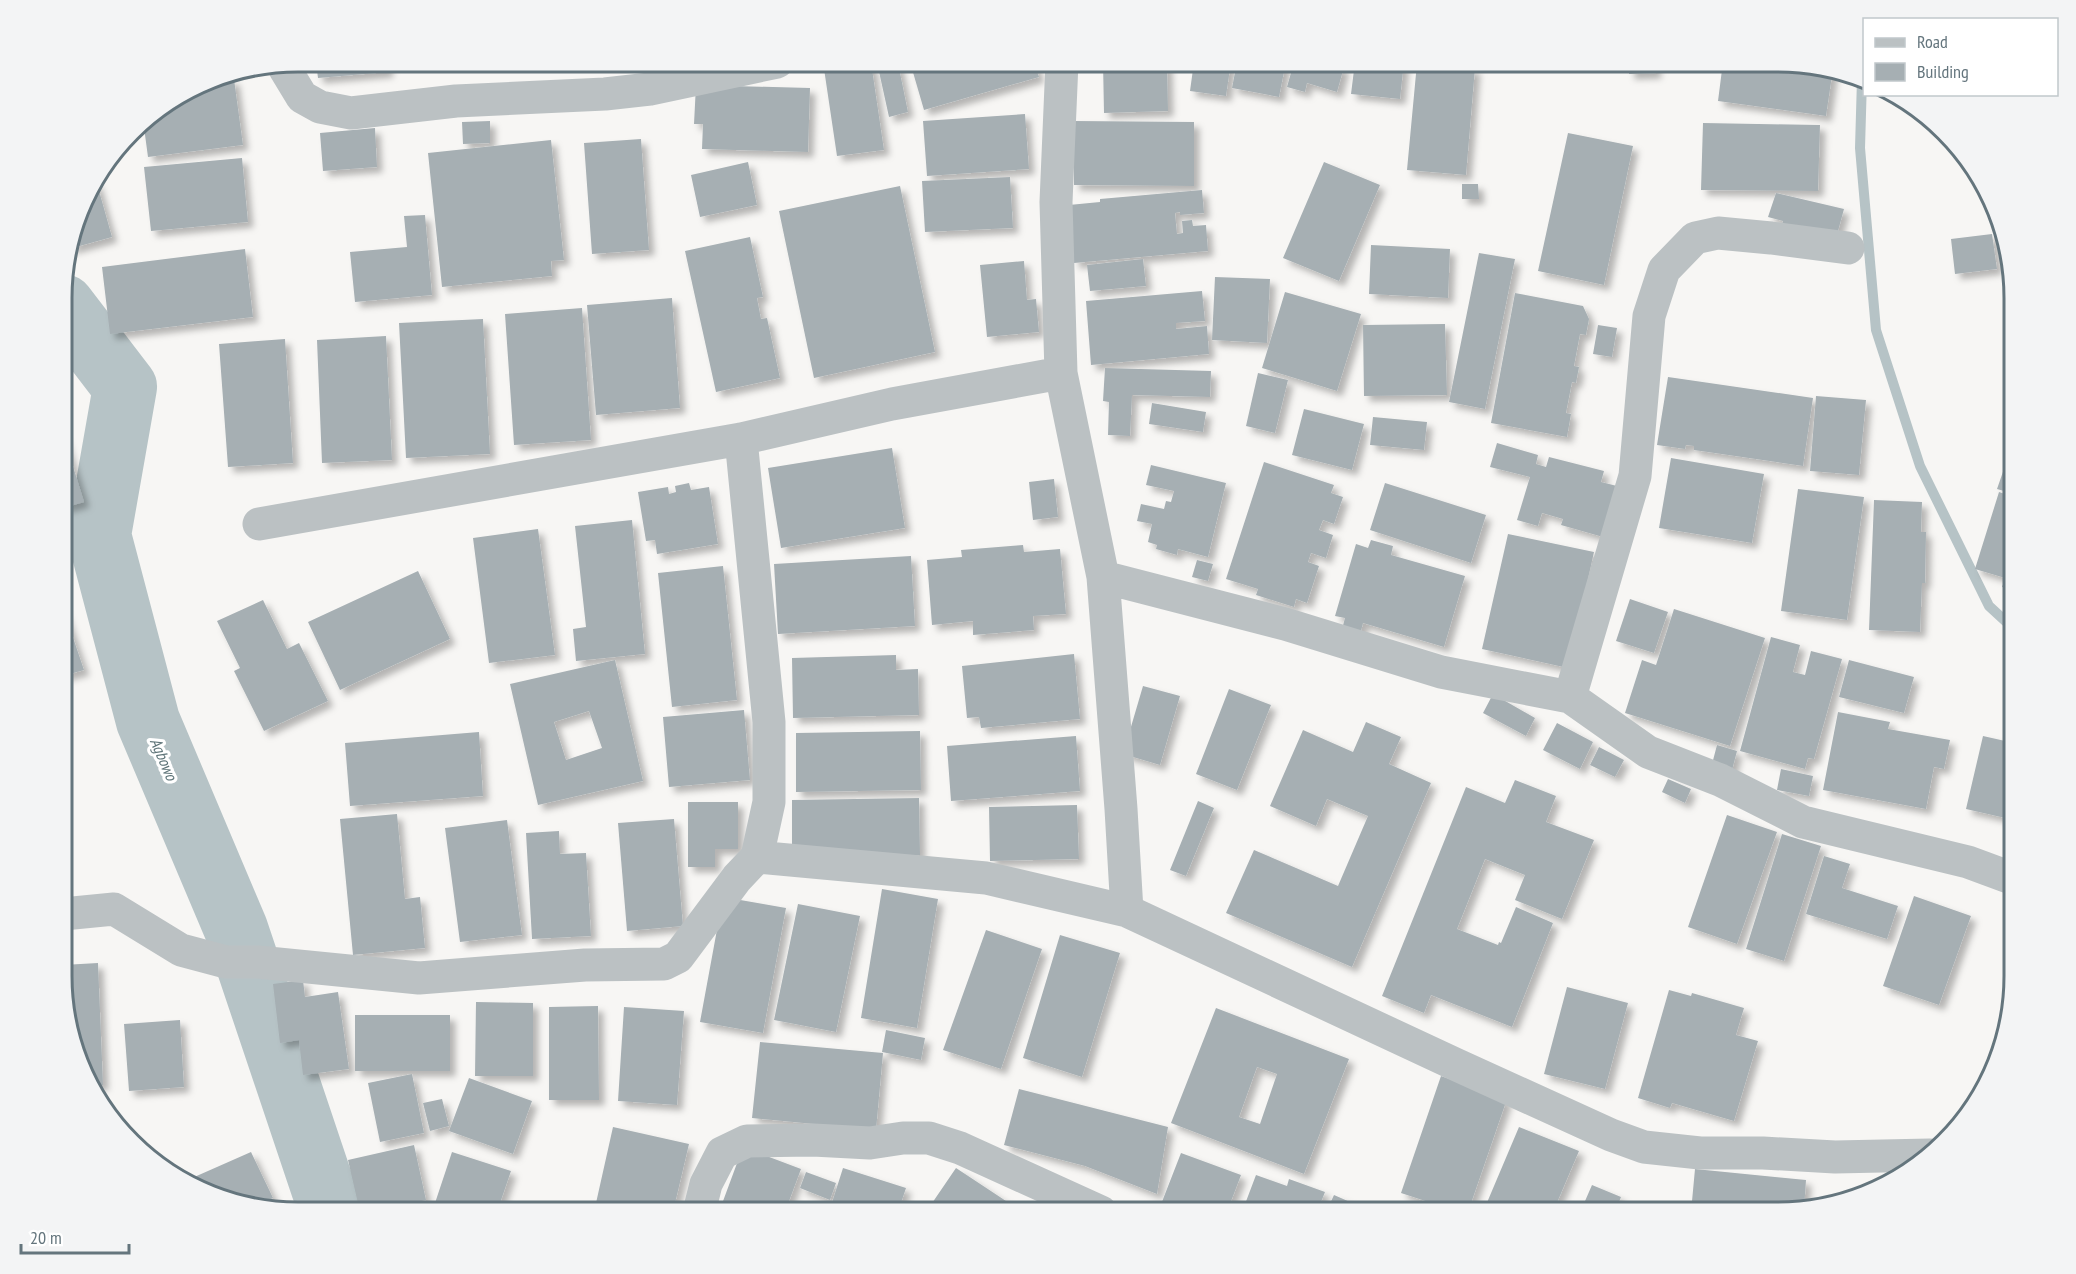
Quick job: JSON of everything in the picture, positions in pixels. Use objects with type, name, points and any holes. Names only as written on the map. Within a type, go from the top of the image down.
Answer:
[{"type":"street","points":[[287,72],[302,97],[320,107],[351,113],[456,101],[605,94],[650,89],[730,72]]},
{"type":"street","points":[[1062,72],[1056,202],[1061,373],[1103,577],[1127,911]]},
{"type":"street","points":[[1570,697],[1635,476],[1648,316],[1664,270],[1695,238],[1718,233],[1848,248]]},
{"type":"street","points":[[259,524],[741,439],[892,404],[1061,373]]},
{"type":"street","points":[[72,913],[114,909],[181,950],[242,962],[419,978],[585,965],[663,964],[678,957],[737,878],[757,857],[769,802],[769,723],[741,439]]},
{"type":"street","points":[[1103,577],[1285,624],[1441,672],[1570,697],[1648,752],[1720,780],[1803,822],[1968,862],[2004,875]]},
{"type":"street","points":[[757,857],[986,878],[1127,911],[1611,1135],[1644,1147],[1700,1153],[1763,1153],[1835,1157],[1916,1155]]},
{"type":"street","points":[[702,1202],[706,1184],[722,1154],[747,1141],[813,1140],[870,1143],[903,1138],[929,1138],[960,1148],[1079,1202]]},
{"type":"building","points":[[317,72],[388,72],[318,78]]},
{"type":"building","points":[[824,72],[872,72],[884,150],[837,156]]},
{"type":"building","points":[[879,72],[900,72],[908,112],[889,117]]},
{"type":"building","points":[[913,72],[1037,72],[1039,77],[924,110]]},
{"type":"building","points":[[1103,72],[1167,72],[1168,111],[1104,113]]},
{"type":"building","points":[[1193,72],[1230,72],[1226,96],[1190,91]]},
{"type":"building","points":[[1235,72],[1284,72],[1279,97],[1232,88]]},
{"type":"building","points":[[1291,72],[1343,72],[1337,92],[1307,83],[1305,92],[1287,87]]},
{"type":"building","points":[[1354,72],[1403,72],[1400,99],[1351,94]]},
{"type":"building","points":[[1416,72],[1475,72],[1466,175],[1407,170]]},
{"type":"building","points":[[1629,72],[1656,73],[1629,74]]},
{"type":"building","points":[[1722,72],[1793,72],[1832,79],[1826,116],[1718,101]]},
{"type":"building","points":[[234,82],[243,145],[148,157],[145,132],[149,128],[185,102]]},
{"type":"building","points":[[696,85],[810,88],[808,152],[702,149],[703,124],[694,124]]},
{"type":"building","points":[[1025,114],[1029,169],[927,176],[923,121]]},
{"type":"building","points":[[490,121],[490,143],[463,144],[462,122]]},
{"type":"building","points":[[1074,121],[1194,122],[1194,186],[1074,185]]},
{"type":"building","points":[[1703,123],[1820,125],[1818,191],[1701,190]]},
{"type":"building","points":[[375,128],[377,167],[323,171],[320,133]]},
{"type":"building","points":[[1568,133],[1633,146],[1604,285],[1538,271]]},
{"type":"building","points":[[641,139],[649,250],[592,254],[584,143]]},
{"type":"building","points":[[551,140],[564,260],[551,261],[552,276],[442,287],[428,153]]},
{"type":"building","points":[[242,158],[248,222],[151,231],[144,167]]},
{"type":"building","points":[[748,162],[757,205],[700,217],[691,175]]},
{"type":"building","points":[[1324,162],[1380,185],[1339,281],[1283,258]]},
{"type":"building","points":[[1010,177],[1013,228],[925,232],[922,181]]},
{"type":"building","points":[[1462,184],[1478,184],[1479,199],[1462,199]]},
{"type":"building","points":[[900,186],[935,352],[814,378],[779,211]]},
{"type":"building","points":[[1202,190],[1204,213],[1180,215],[1180,212],[1175,213],[1177,234],[1183,233],[1182,221],[1192,220],[1193,226],[1206,225],[1208,251],[1074,263],[1069,205],[1100,202],[1100,199]]},
{"type":"building","points":[[99,191],[112,237],[78,246],[84,225]]},
{"type":"building","points":[[1776,193],[1844,209],[1835,242],[1781,227],[1783,221],[1768,217]]},
{"type":"building","points":[[425,215],[432,295],[355,302],[350,252],[407,247],[404,216]]},
{"type":"building","points":[[1992,234],[1997,269],[1955,274],[1951,239]]},
{"type":"building","points":[[750,237],[763,297],[757,298],[761,319],[767,318],[780,378],[716,392],[685,251]]},
{"type":"building","points":[[1371,245],[1450,249],[1448,298],[1369,294]]},
{"type":"building","points":[[245,249],[253,317],[110,334],[102,267]]},
{"type":"building","points":[[1479,253],[1515,259],[1485,409],[1449,402]]},
{"type":"building","points":[[1143,259],[1146,286],[1090,291],[1087,265]]},
{"type":"building","points":[[1024,261],[1027,300],[1036,299],[1039,332],[987,337],[980,265]]},
{"type":"building","points":[[1215,277],[1270,279],[1267,343],[1212,340]]},
{"type":"building","points":[[1202,291],[1205,321],[1176,323],[1176,329],[1207,326],[1209,354],[1091,365],[1086,301]]},
{"type":"building","points":[[1285,292],[1361,314],[1337,391],[1262,368]]},
{"type":"building","points":[[1515,293],[1583,306],[1589,319],[1586,335],[1580,334],[1574,366],[1579,367],[1576,383],[1572,382],[1566,413],[1571,414],[1567,437],[1491,423]]},
{"type":"building","points":[[672,298],[680,408],[596,415],[587,305]]},
{"type":"building","points":[[582,308],[591,440],[514,445],[505,314]]},
{"type":"building","points":[[483,319],[490,454],[406,458],[399,323]]},
{"type":"building","points":[[1445,324],[1447,395],[1364,396],[1363,325]]},
{"type":"building","points":[[1598,325],[1617,328],[1612,357],[1593,354]]},
{"type":"building","points":[[386,336],[392,460],[322,463],[317,340]]},
{"type":"building","points":[[285,339],[293,463],[228,467],[219,344]]},
{"type":"building","points":[[1105,368],[1211,371],[1210,397],[1132,395],[1130,436],[1108,435],[1109,402],[1103,401]]},
{"type":"building","points":[[1258,373],[1288,380],[1275,433],[1246,426]]},
{"type":"building","points":[[1668,377],[1813,398],[1803,466],[1694,450],[1694,446],[1686,445],[1685,449],[1657,445]]},
{"type":"building","points":[[1816,396],[1866,400],[1859,475],[1810,471]]},
{"type":"building","points":[[1152,403],[1206,412],[1203,432],[1149,424]]},
{"type":"building","points":[[1304,409],[1364,424],[1352,470],[1292,455]]},
{"type":"building","points":[[1373,417],[1427,422],[1424,450],[1370,445]]},
{"type":"building","points":[[1497,443],[1538,455],[1536,464],[1546,467],[1549,457],[1604,471],[1601,482],[1617,486],[1603,537],[1561,525],[1563,519],[1542,513],[1538,526],[1517,520],[1530,477],[1490,467]]},
{"type":"building","points":[[892,448],[905,528],[781,548],[768,468]]},
{"type":"building","points":[[1671,458],[1764,474],[1752,543],[1659,528]]},
{"type":"building","points":[[1264,462],[1334,485],[1331,493],[1343,497],[1334,524],[1323,520],[1319,530],[1333,535],[1326,558],[1311,553],[1308,562],[1319,566],[1307,603],[1296,599],[1294,607],[1256,595],[1258,589],[1226,579]]},
{"type":"building","points":[[72,463],[84,502],[72,505]]},
{"type":"building","points":[[1151,465],[1226,483],[1208,557],[1178,549],[1177,555],[1156,549],[1157,545],[1148,542],[1152,524],[1137,521],[1141,504],[1164,509],[1166,501],[1171,502],[1174,491],[1146,485]]},
{"type":"building","points":[[2004,469],[2004,491],[1997,489]]},
{"type":"building","points":[[1054,479],[1058,517],[1033,520],[1029,482]]},
{"type":"building","points":[[689,483],[691,490],[709,487],[718,544],[657,554],[655,540],[646,541],[638,492],[668,487],[669,494],[676,492],[675,486]]},
{"type":"building","points":[[1385,483],[1486,515],[1471,563],[1370,530]]},
{"type":"building","points":[[1798,489],[1864,497],[1847,620],[1781,611]]},
{"type":"building","points":[[1999,492],[2004,494],[2004,578],[1975,569]]},
{"type":"building","points":[[1874,500],[1922,502],[1921,532],[1926,532],[1925,583],[1922,583],[1920,632],[1869,630]]},
{"type":"building","points":[[632,520],[645,654],[576,661],[573,629],[586,627],[575,526]]},
{"type":"building","points":[[538,529],[555,655],[489,663],[473,538]]},
{"type":"building","points":[[1508,534],[1594,552],[1568,668],[1482,649]]},
{"type":"building","points":[[1371,540],[1393,546],[1391,555],[1465,576],[1444,647],[1363,623],[1359,639],[1341,633],[1345,618],[1335,616],[1356,544],[1368,548]]},
{"type":"building","points":[[1023,545],[1024,552],[1060,549],[1066,614],[1033,616],[1034,630],[973,635],[973,621],[932,625],[927,560],[962,557],[961,550]]},
{"type":"building","points":[[911,556],[915,626],[778,634],[774,564]]},
{"type":"building","points":[[1197,560],[1213,564],[1208,581],[1192,577]]},
{"type":"building","points":[[723,566],[737,700],[672,707],[658,573]]},
{"type":"building","points":[[418,571],[450,639],[340,690],[308,622]]},
{"type":"building","points":[[1630,599],[1668,612],[1654,653],[1616,641]]},
{"type":"building","points":[[263,600],[287,649],[299,643],[328,701],[264,731],[234,671],[240,668],[217,621]]},
{"type":"building","points":[[1674,609],[1765,638],[1730,746],[1625,713],[1642,660],[1656,665]]},
{"type":"building","points":[[72,635],[84,670],[72,673]]},
{"type":"building","points":[[1771,637],[1800,645],[1793,672],[1805,675],[1811,651],[1842,659],[1814,759],[1808,758],[1805,769],[1740,751]]},
{"type":"building","points":[[1074,654],[1080,719],[981,728],[979,717],[967,718],[962,666]]},
{"type":"building","points":[[896,655],[896,670],[918,669],[919,715],[793,718],[792,658]]},
{"type":"building","points":[[615,660],[643,781],[538,805],[510,684]],"holes":[[[589,711],[602,748],[566,760],[554,722]]]},
{"type":"building","points":[[1849,660],[1914,677],[1904,713],[1839,697]]},
{"type":"building","points":[[1143,686],[1180,696],[1160,765],[1123,754]]},
{"type":"building","points":[[1229,689],[1271,705],[1237,790],[1196,774]]},
{"type":"building","points":[[1493,694],[1535,718],[1526,736],[1483,713]]},
{"type":"building","points":[[744,710],[750,780],[669,787],[663,717]]},
{"type":"building","points":[[1838,712],[1890,722],[1888,729],[1950,740],[1944,769],[1934,767],[1926,809],[1823,790]]},
{"type":"building","points":[[1366,722],[1401,737],[1389,764],[1431,783],[1352,967],[1226,913],[1254,850],[1338,886],[1368,816],[1327,799],[1316,826],[1270,806],[1303,730],[1353,752]]},
{"type":"building","points":[[1557,723],[1593,742],[1580,769],[1543,750]]},
{"type":"building","points":[[920,731],[921,790],[796,792],[796,733]]},
{"type":"building","points":[[479,732],[483,796],[350,806],[345,743]]},
{"type":"building","points":[[1076,736],[1080,791],[951,801],[947,746]]},
{"type":"building","points":[[1983,736],[2004,741],[2004,818],[1966,809]]},
{"type":"building","points":[[1717,745],[1737,751],[1731,774],[1711,768]]},
{"type":"building","points":[[1599,747],[1624,760],[1615,777],[1590,765]]},
{"type":"building","points":[[1781,769],[1813,776],[1809,796],[1777,790]]},
{"type":"building","points":[[1668,779],[1691,789],[1685,803],[1662,792]]},
{"type":"building","points":[[1515,780],[1556,796],[1546,822],[1594,840],[1562,919],[1515,900],[1525,875],[1485,859],[1457,929],[1498,945],[1499,942],[1501,943],[1516,907],[1553,923],[1512,1027],[1431,995],[1424,1013],[1382,996],[1466,787],[1505,803]]},
{"type":"building","points":[[919,798],[920,855],[792,857],[792,800]]},
{"type":"building","points":[[1198,801],[1214,808],[1186,876],[1170,870]]},
{"type":"building","points":[[688,802],[738,802],[738,849],[715,849],[715,867],[688,867]]},
{"type":"building","points":[[1077,805],[1079,859],[990,861],[989,807]]},
{"type":"building","points":[[397,814],[405,899],[420,897],[425,948],[353,955],[340,819]]},
{"type":"building","points":[[1727,815],[1777,832],[1737,944],[1688,927]]},
{"type":"building","points":[[674,819],[683,926],[627,931],[618,823]]},
{"type":"building","points":[[507,820],[522,935],[460,942],[445,828]]},
{"type":"building","points":[[559,831],[560,854],[586,853],[591,936],[532,939],[526,833]]},
{"type":"building","points":[[1782,834],[1821,846],[1784,961],[1746,949]]},
{"type":"building","points":[[1824,856],[1850,864],[1842,888],[1898,906],[1887,939],[1806,914]]},
{"type":"building","points":[[882,889],[938,899],[917,1028],[861,1018]]},
{"type":"building","points":[[1914,896],[1971,916],[1939,1005],[1883,986]]},
{"type":"building","points":[[723,897],[786,908],[763,1033],[700,1022]]},
{"type":"building","points":[[798,904],[860,916],[836,1032],[774,1020]]},
{"type":"building","points":[[986,930],[1042,949],[1001,1069],[943,1050]]},
{"type":"building","points":[[1060,935],[1120,953],[1082,1077],[1023,1058]]},
{"type":"building","points":[[98,963],[103,1085],[100,1085],[89,1062],[76,1020],[72,991],[72,964]]},
{"type":"building","points":[[303,980],[305,997],[338,992],[349,1069],[303,1075],[299,1040],[280,1043],[273,984]]},
{"type":"building","points":[[1567,987],[1628,1003],[1605,1089],[1544,1074]]},
{"type":"building","points":[[1669,990],[1691,996],[1692,993],[1744,1008],[1736,1035],[1758,1041],[1734,1121],[1672,1103],[1670,1108],[1638,1098]]},
{"type":"building","points":[[476,1002],[533,1003],[533,1076],[475,1076]]},
{"type":"building","points":[[598,1006],[599,1100],[549,1100],[549,1007]]},
{"type":"building","points":[[624,1007],[684,1011],[677,1105],[618,1101]]},
{"type":"building","points":[[1216,1008],[1349,1059],[1304,1174],[1171,1123]],"holes":[[[1257,1067],[1277,1074],[1260,1124],[1239,1117]]]},
{"type":"building","points":[[355,1015],[450,1015],[450,1071],[355,1071]]},
{"type":"building","points":[[180,1020],[184,1087],[129,1091],[124,1024]]},
{"type":"building","points":[[886,1030],[925,1038],[921,1060],[882,1052]]},
{"type":"building","points":[[760,1042],[883,1053],[876,1130],[752,1118]]},
{"type":"building","points":[[412,1074],[424,1133],[380,1142],[368,1083]]},
{"type":"building","points":[[1441,1076],[1507,1099],[1471,1202],[1428,1202],[1401,1193]]},
{"type":"building","points":[[469,1078],[532,1101],[513,1154],[449,1131]]},
{"type":"building","points":[[1019,1089],[1168,1127],[1157,1194],[1085,1166],[1004,1145]]},
{"type":"building","points":[[442,1099],[449,1126],[430,1131],[423,1103]]},
{"type":"building","points":[[613,1127],[689,1144],[675,1202],[596,1202]]},
{"type":"building","points":[[1519,1127],[1579,1151],[1557,1202],[1487,1202]]},
{"type":"building","points":[[414,1145],[426,1200],[358,1202],[348,1160]]},
{"type":"building","points":[[743,1147],[801,1169],[789,1202],[723,1202]]},
{"type":"building","points":[[251,1152],[273,1198],[269,1200],[254,1198],[225,1190],[194,1177]]},
{"type":"building","points":[[452,1152],[511,1171],[500,1202],[435,1202]]},
{"type":"building","points":[[1181,1153],[1241,1175],[1231,1202],[1162,1202]]},
{"type":"building","points":[[843,1168],[906,1188],[901,1202],[832,1202]]},
{"type":"building","points":[[956,1168],[1007,1202],[933,1202]]},
{"type":"building","points":[[1695,1169],[1806,1180],[1805,1200],[1692,1202]]},
{"type":"building","points":[[806,1172],[836,1183],[830,1200],[800,1188]]},
{"type":"building","points":[[1256,1175],[1287,1186],[1289,1179],[1325,1192],[1321,1202],[1246,1202]]},
{"type":"building","points":[[1592,1185],[1621,1197],[1619,1202],[1585,1202]]},
{"type":"building","points":[[1047,1190],[1067,1202],[1039,1202]]},
{"type":"building","points":[[1334,1195],[1350,1202],[1331,1202]]},
{"type":"waterway","points":[[1862,88],[1860,148],[1876,330],[1920,466],[1989,606],[2004,620]]},
{"type":"waterway","name":"Agbowo","points":[[72,318],[125,387],[99,535],[148,721],[236,929],[323,1188],[330,1202]]}]
